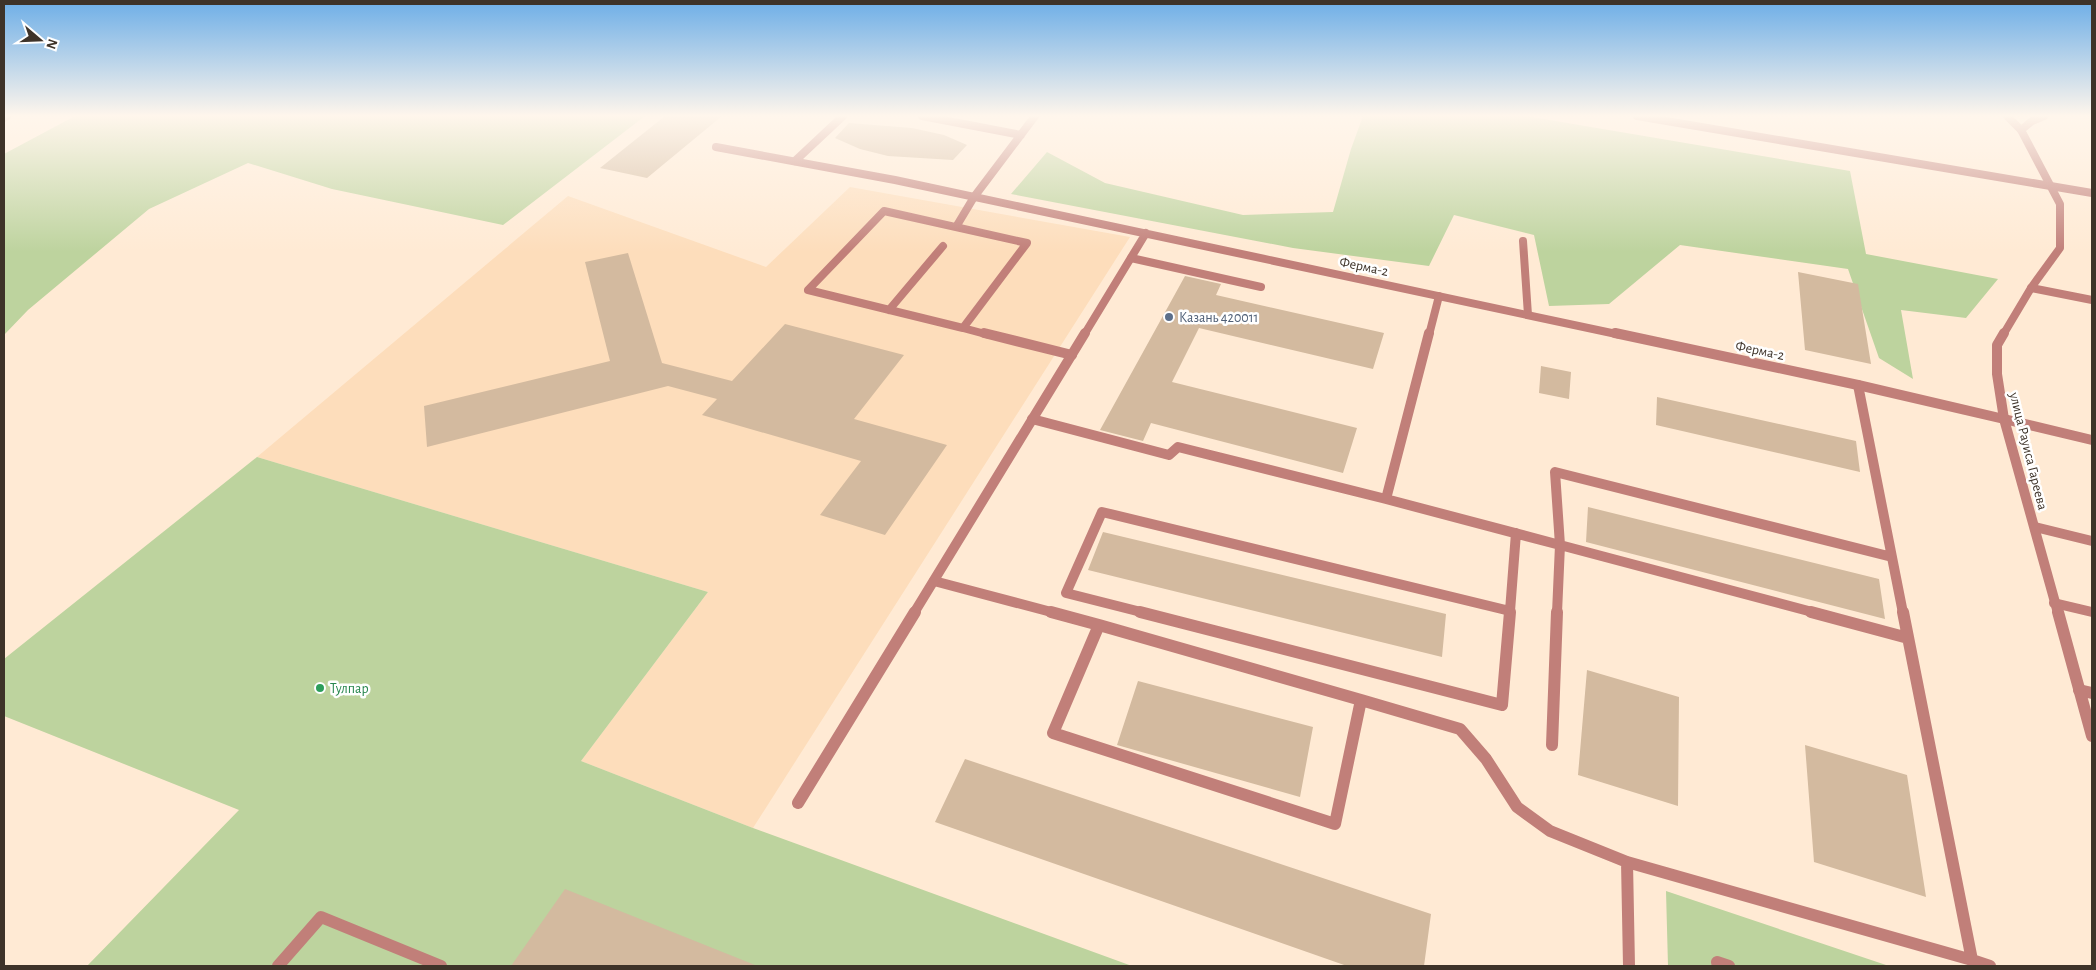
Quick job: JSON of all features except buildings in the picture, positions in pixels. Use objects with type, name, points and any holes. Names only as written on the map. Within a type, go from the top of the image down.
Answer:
[{"type":"street","name":"Ферма-2","points":[[796,161],[895,180],[1858,385],[2092,440]]},
{"type":"street","points":[[956,227],[974,197],[1001,161]]},
{"type":"street","points":[[1904,161],[2092,193]]},
{"type":"street","name":"улица Рауиса Гареева","points":[[2037,161],[2060,204],[2060,248],[2031,288],[1997,345],[1997,374],[2004,419],[2092,736]]},
{"type":"street","points":[[962,328],[1026,242],[884,211],[808,290],[962,328],[1072,355]]},
{"type":"street","points":[[798,803],[1146,233]]},
{"type":"street","points":[[1523,242],[1528,316]]},
{"type":"street","points":[[889,310],[943,246]]},
{"type":"street","points":[[1130,258],[1261,287]]},
{"type":"street","points":[[2031,288],[2092,300]]},
{"type":"street","points":[[1386,499],[1439,296]]},
{"type":"street","points":[[1858,385],[1972,960]]},
{"type":"street","points":[[1032,419],[1170,455],[1178,447],[1516,533],[1908,638]]},
{"type":"street","points":[[1552,745],[1560,545],[1555,472],[1892,556]]},
{"type":"street","points":[[1510,611],[1102,512],[1066,593],[1502,705],[1510,611],[1516,533]]},
{"type":"street","points":[[2035,527],[2092,541]]},
{"type":"street","points":[[934,581],[1099,625],[1460,729],[1486,759],[1517,807],[1550,831],[1627,862],[1990,966]]},
{"type":"street","points":[[2054,603],[2092,612]]},
{"type":"street","points":[[1099,625],[1053,733],[1335,824],[1361,700]]},
{"type":"street","points":[[2079,690],[2092,693]]},
{"type":"street","points":[[1627,862],[1629,966]]},
{"type":"street","points":[[278,966],[321,917],[441,966]]},
{"type":"street","points":[[1718,966],[1717,962],[1729,966]]},
{"type":"shaded area","points":[[850,187],[1130,237],[753,828],[581,761],[708,592],[257,457],[568,196],[766,267]]},
{"type":"green space","points":[[4,161],[586,161],[503,225],[332,189],[248,163],[149,209],[28,310],[4,335]]},
{"type":"green space","points":[[1039,161],[1064,161],[1105,183],[1243,215],[1333,212],[1347,161],[1793,161],[1850,171],[1866,254],[1998,279],[1966,318],[1901,310],[1913,379],[1879,358],[1848,269],[1680,245],[1609,304],[1549,306],[1534,235],[1454,215],[1429,266],[1293,248],[1011,194]]},
{"type":"green space","name":"Тулпар","points":[[257,457],[708,592],[581,761],[753,828],[1132,966],[87,966],[239,810],[4,716],[4,659]]},
{"type":"green space","points":[[1666,891],[1889,966],[1668,966]]},
{"type":"place","name":"Казань 420011","points":[[1169,317]]},
{"type":"place","name":"Тулпар","points":[[320,688]]}]
